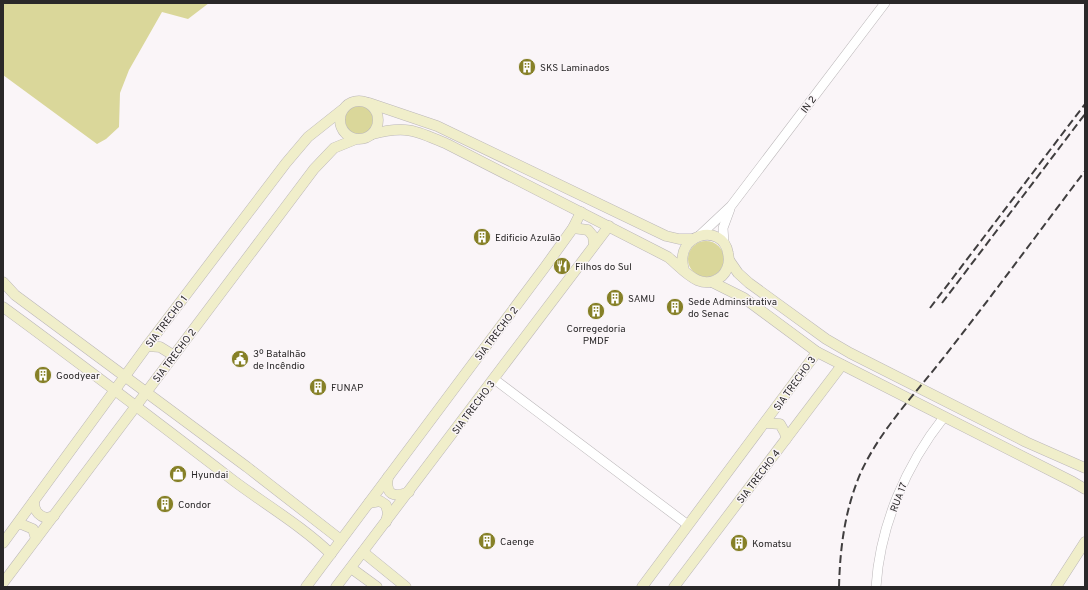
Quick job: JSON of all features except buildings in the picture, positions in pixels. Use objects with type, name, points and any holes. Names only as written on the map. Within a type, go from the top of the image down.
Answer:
[{"type":"main road","points":[[712,282],[724,274],[729,260],[728,251],[724,243],[713,236],[679,239],[666,236],[437,126],[363,101],[351,102],[342,110],[340,122],[342,128],[350,137],[362,139],[373,134],[400,128],[415,131],[447,144],[668,257],[696,280],[712,282],[744,298],[817,352],[898,392],[1085,489]]},
{"type":"main road","points":[[369,103],[373,106],[379,117],[373,134]]},
{"type":"main road","name":"SIA TRECHO 1","points":[[3,543],[126,377],[147,346],[286,163],[308,137],[342,110]]},
{"type":"main road","name":"SIA TRECHO 2","points":[[3,583],[314,169],[334,148],[356,139]]},
{"type":"main road","name":"SIA TRECHO 2","points":[[306,587],[573,228],[581,212]]},
{"type":"main road","name":"SIA TRECHO 3","points":[[336,587],[609,226]]},
{"type":"main road","points":[[573,228],[588,230],[594,236],[594,245]]},
{"type":"main road","points":[[684,270],[682,256],[688,244],[696,237]]},
{"type":"main road","points":[[729,260],[738,273],[749,283],[837,345],[1026,442],[1085,468]]},
{"type":"main road","points":[[3,282],[15,295],[247,467],[341,540]]},
{"type":"main road","points":[[3,307],[136,405],[235,482],[316,541],[331,554]]},
{"type":"main road","points":[[147,346],[160,347],[173,355]]},
{"type":"main road","name":"SIA TRECHO 3","points":[[642,587],[766,423],[817,352]]},
{"type":"main road","name":"SIA TRECHO 4","points":[[674,587],[842,365]]},
{"type":"main road","points":[[766,423],[780,424],[785,433],[786,439]]},
{"type":"main road","points":[[388,477],[388,488],[391,493],[399,496],[409,492]]},
{"type":"main road","points":[[34,501],[34,506],[38,514],[46,518],[54,516]]},
{"type":"main road","points":[[369,503],[380,501],[386,505],[388,514],[386,522]]},
{"type":"main road","points":[[17,525],[21,524],[33,529],[36,539]]},
{"type":"main road","points":[[1056,587],[1085,542]]},
{"type":"main road","points":[[363,552],[406,587]]},
{"type":"main road","points":[[365,578],[375,563]]},
{"type":"main road","points":[[351,568],[377,587]]},
{"type":"street","name":"IN 2","points":[[696,237],[731,206],[884,3]]},
{"type":"street","name":"IN 2","points":[[724,243],[722,228],[731,206]]},
{"type":"street","points":[[494,379],[688,525]]},
{"type":"street","name":"RUA 17","points":[[876,587],[890,518],[901,487],[912,466],[944,417]]},
{"type":"shaded area","points":[[3,3],[209,3],[188,19],[162,12],[129,70],[120,93],[119,127],[106,139],[97,144],[3,75]]},
{"type":"shaded area","points":[[359,106],[369,110],[373,120],[369,130],[359,134],[349,130],[345,120],[349,110]]},
{"type":"shaded area","points":[[709,241],[719,246],[723,252],[723,266],[719,272],[713,276],[703,277],[693,272],[689,266],[688,256],[693,246],[699,242]]},
{"type":"railway","points":[[930,308],[1085,104]]},
{"type":"railway","points":[[942,303],[1085,114]]},
{"type":"railway","points":[[839,587],[842,543],[847,514],[861,472],[869,456],[888,426],[962,334],[1085,171]]},
{"type":"place","name":"SKS Laminados","points":[[527,67]]},
{"type":"place","name":"Edificio Azulão","points":[[482,237]]},
{"type":"place","name":"Filhos do Sul","points":[[562,266]]},
{"type":"place","name":"SAMU","points":[[615,298]]},
{"type":"place","name":"Sede Adminsitrativa do Senac","points":[[675,307]]},
{"type":"place","name":"Corregedoria PMDF","points":[[596,311]]},
{"type":"place","name":"3º Batalhão de Incêndio","points":[[240,359]]},
{"type":"place","name":"Goodyear","points":[[43,375]]},
{"type":"place","name":"FUNAP","points":[[318,387]]},
{"type":"place","name":"Hyundai","points":[[178,474]]},
{"type":"place","name":"Condor","points":[[165,504]]},
{"type":"place","name":"Caenge","points":[[487,541]]},
{"type":"place","name":"Komatsu","points":[[739,543]]}]
